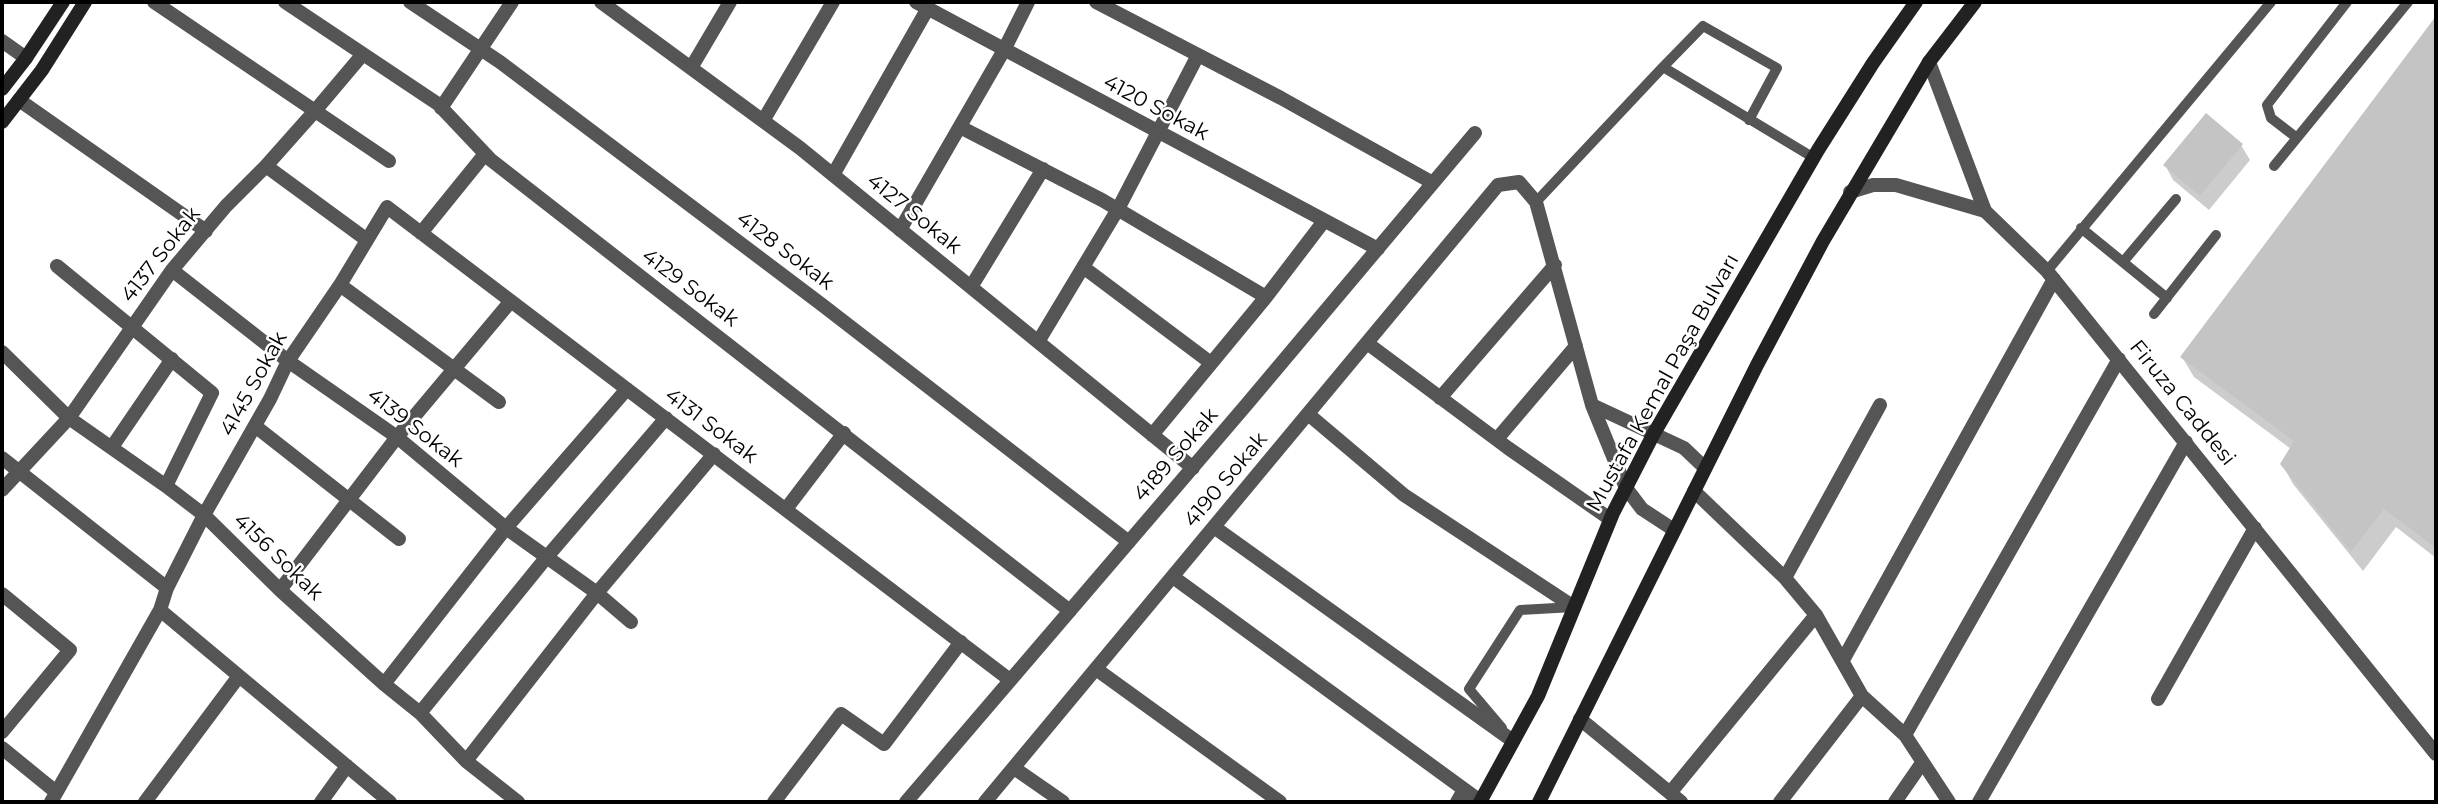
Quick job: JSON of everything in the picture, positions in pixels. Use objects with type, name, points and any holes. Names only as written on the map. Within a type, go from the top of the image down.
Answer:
[{"type":"main road","points":[[2,89],[63,2]]},
{"type":"main road","points":[[2,122],[42,69],[85,2]]},
{"type":"main road","name":"Mustafa Kemal Paşa Bulvarı","points":[[1480,802],[1538,696],[1610,519],[1653,435],[1814,158],[1873,63],[1916,2]]},
{"type":"main road","points":[[1539,802],[1785,310],[1850,192],[1930,62],[1975,2]]},
{"type":"street","points":[[154,2],[389,161]]},
{"type":"street","name":"4129 Sokak","points":[[285,2],[441,108],[485,154],[592,240],[1070,611]]},
{"type":"street","name":"4128 Sokak","points":[[410,2],[482,49],[1129,541]]},
{"type":"street","points":[[441,108],[512,2]]},
{"type":"street","points":[[691,68],[730,2]]},
{"type":"street","points":[[763,121],[833,2]]},
{"type":"street","points":[[900,230],[1004,50],[1028,2]]},
{"type":"street","points":[[1096,2],[1281,98],[1433,183]]},
{"type":"street","name":"4127 Sokak","points":[[609,4],[833,175],[1192,468]]},
{"type":"street","points":[[833,175],[922,5]]},
{"type":"street","name":"4120 Sokak","points":[[922,5],[1378,249]]},
{"type":"street","points":[[2,41],[26,58]]},
{"type":"street","name":"4137 Sokak","points":[[2,490],[69,418],[172,270],[363,54]]},
{"type":"street","points":[[1038,342],[1118,209],[1198,55]]},
{"type":"street","name":"Firuza Caddesi","points":[[1930,62],[1985,211],[2050,275],[2436,754]]},
{"type":"street","points":[[19,100],[206,231]]},
{"type":"street","points":[[960,127],[1118,209],[1266,297]]},
{"type":"street","name":"4189 Sokak","points":[[906,802],[1475,133]]},
{"type":"street","points":[[421,233],[485,154]]},
{"type":"street","points":[[266,166],[367,240]]},
{"type":"street","points":[[971,287],[1043,169]]},
{"type":"street","name":"4190 Sokak","points":[[985,802],[1499,186],[1519,182],[1536,202]]},
{"type":"street","points":[[1850,192],[1873,185],[1896,184],[1985,211]]},
{"type":"street","points":[[1536,202],[1592,405],[1626,488],[1642,509],[1674,530]]},
{"type":"street","name":"4131 Sokak","points":[[387,207],[1010,680]]},
{"type":"street","name":"4145 Sokak","points":[[54,797],[160,610],[167,588],[204,515],[255,426],[288,361],[340,285],[387,207]]},
{"type":"street","points":[[1153,435],[1266,297],[1324,221]]},
{"type":"street","points":[[1440,398],[1555,265]]},
{"type":"street","points":[[57,266],[212,393],[166,486]]},
{"type":"street","points":[[1083,267],[1211,363]]},
{"type":"street","name":"4139 Sokak","points":[[172,270],[288,361],[397,437],[506,528],[597,593],[631,622]]},
{"type":"street","points":[[1843,660],[2050,275]]},
{"type":"street","points":[[340,285],[499,402]]},
{"type":"street","points":[[280,590],[397,437],[511,301]]},
{"type":"street","points":[[1367,343],[1610,519]]},
{"type":"street","points":[[1497,439],[1576,346]]},
{"type":"street","name":"4156 Sokak","points":[[2,352],[69,418],[204,515],[280,590],[384,684],[421,713],[466,761],[518,802]]},
{"type":"street","points":[[111,447],[172,359]]},
{"type":"street","points":[[1905,735],[2119,359]]},
{"type":"street","points":[[384,684],[506,528],[627,389]]},
{"type":"street","points":[[1592,405],[1684,448],[1704,468]]},
{"type":"street","points":[[1785,578],[1881,405]]},
{"type":"street","points":[[1308,414],[1404,495],[1574,607]]},
{"type":"street","points":[[421,713],[546,558],[666,418]]},
{"type":"street","points":[[255,426],[399,539]]},
{"type":"street","points":[[786,509],[844,433]]},
{"type":"street","points":[[1979,802],[2186,442]]},
{"type":"street","points":[[466,761],[597,593],[714,454]]},
{"type":"street","points":[[2,458],[167,588]]},
{"type":"street","points":[[1693,491],[1785,578],[1816,615],[1862,696],[1905,735],[1949,802]]},
{"type":"street","points":[[1214,527],[1513,741]]},
{"type":"street","points":[[2158,699],[2255,528]]},
{"type":"street","points":[[1173,577],[1461,796],[1480,802]]},
{"type":"street","points":[[2,594],[70,650],[2,732]]},
{"type":"street","points":[[160,610],[390,802]]},
{"type":"street","points":[[1580,719],[1676,798],[1816,615]]},
{"type":"street","points":[[774,802],[841,714],[884,744],[961,642]]},
{"type":"street","points":[[1096,669],[1280,802]]},
{"type":"street","points":[[145,802],[239,676]]},
{"type":"street","points":[[1780,802],[1862,696]]},
{"type":"street","points":[[2,748],[54,797]]},
{"type":"street","points":[[1895,802],[1922,763]]},
{"type":"street","points":[[321,802],[347,766]]},
{"type":"street","points":[[1014,768],[1063,802]]},
{"type":"lane","points":[[2050,275],[2081,228],[2272,2]]},
{"type":"lane","points":[[2297,138],[2271,118],[2267,106],[2347,2]]},
{"type":"lane","points":[[2274,166],[2401,4]]},
{"type":"lane","points":[[1536,202],[1703,26],[1777,68],[1749,120]]},
{"type":"lane","points":[[1663,67],[1814,158]]},
{"type":"lane","points":[[2123,262],[2176,199]]},
{"type":"lane","points":[[2081,228],[2167,298]]},
{"type":"lane","points":[[2154,314],[2216,235]]},
{"type":"lane","points":[[1513,741],[1469,689],[1520,610],[1574,607]]},
{"type":"building","points":[[2436,16],[2436,548],[2384,509],[2351,552],[2280,464],[2294,441],[2180,357]]},
{"type":"building","points":[[2206,113],[2243,144],[2200,196],[2163,165]]}]
